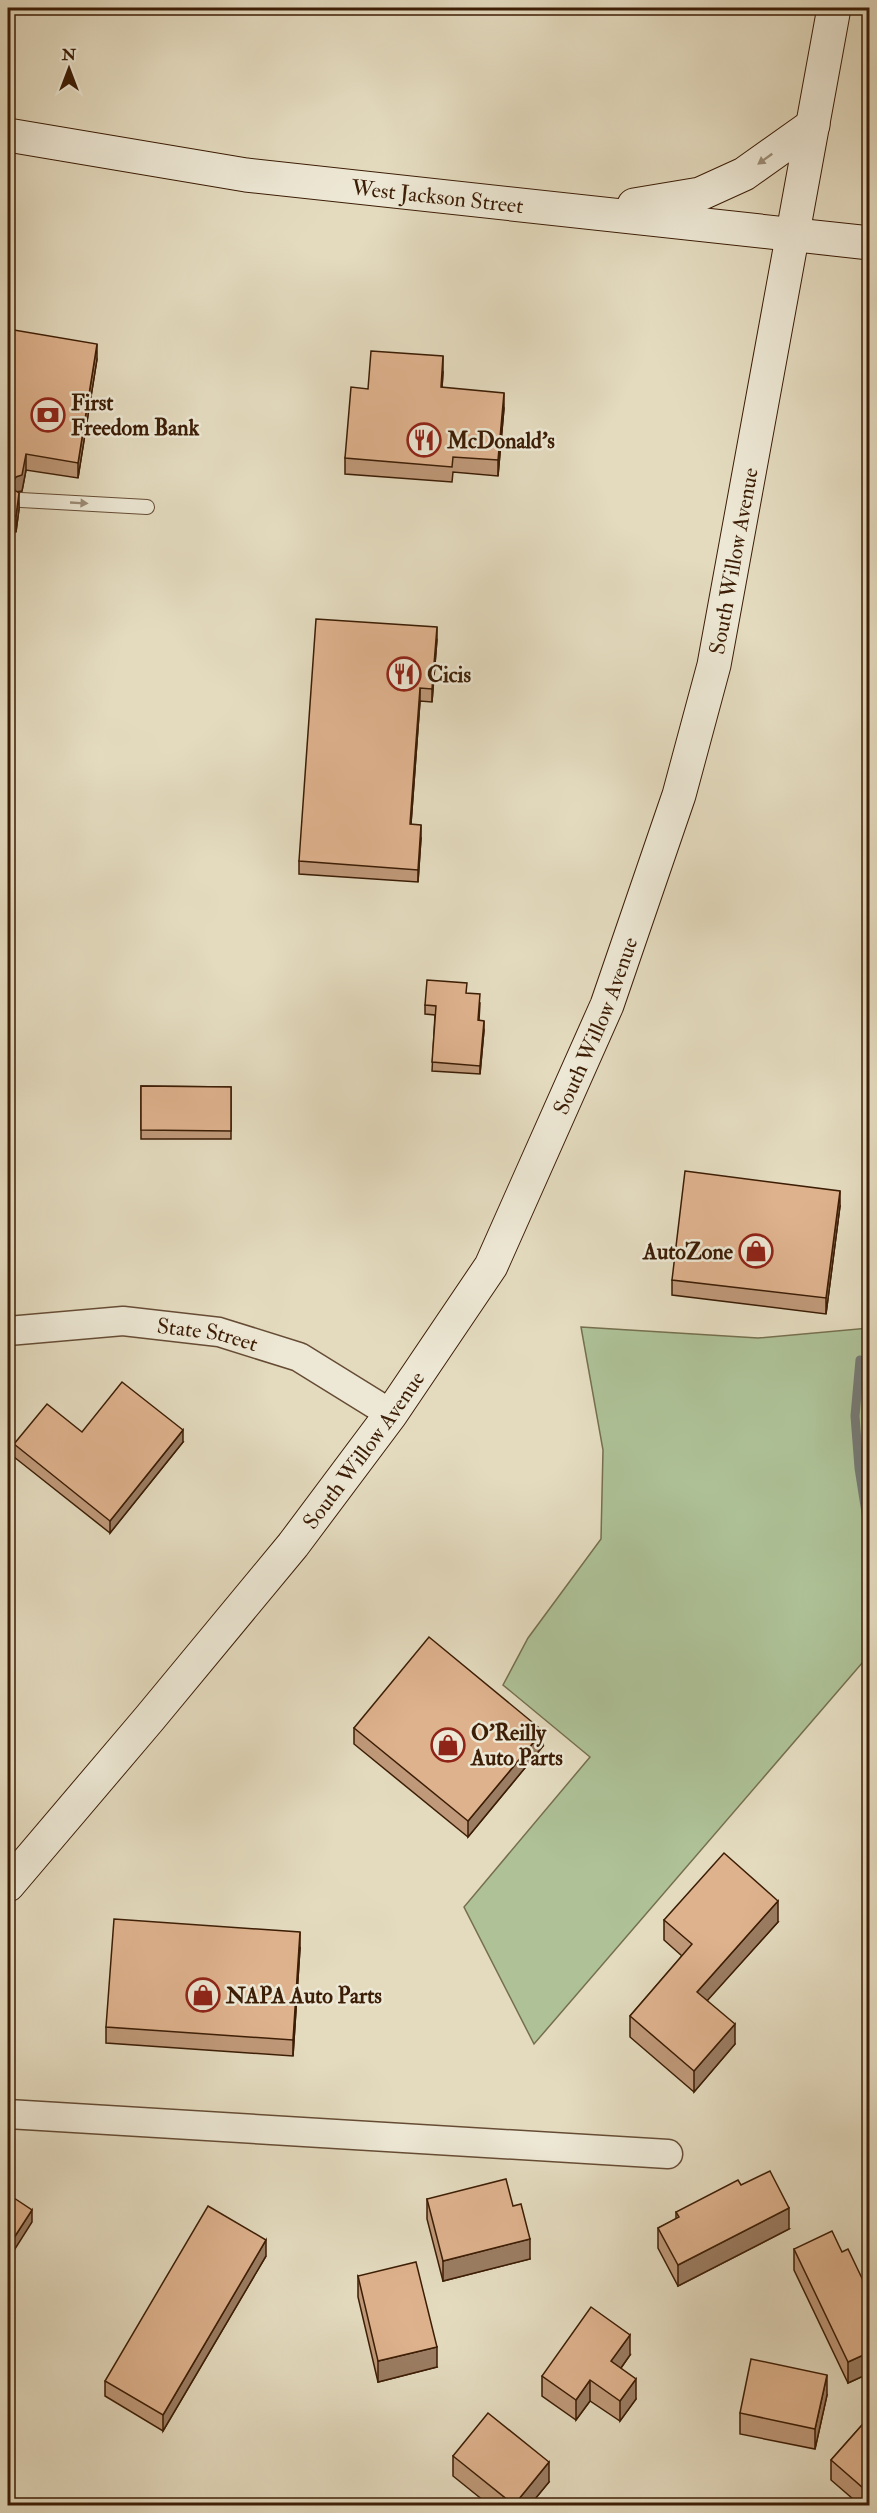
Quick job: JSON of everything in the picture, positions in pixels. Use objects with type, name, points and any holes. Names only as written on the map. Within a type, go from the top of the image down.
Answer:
[{"type":"main road","name":"South Willow Avenue","points":[[8,1885],[157,1710],[305,1530],[391,1414],[491,1266],[608,1005],[675,807],[714,665],[834,8]]},
{"type":"main road","points":[[593,212],[700,194],[744,174],[813,125]]},
{"type":"main road","name":"West Jackson Street","points":[[8,135],[246,175],[870,243]]},
{"type":"street","name":"State Street","points":[[8,1331],[123,1321],[219,1332],[299,1357],[391,1414]]},
{"type":"street","points":[[8,2114],[668,2154]]},
{"type":"lane","points":[[21,500],[147,507]]},
{"type":"green space","points":[[581,1327],[758,1338],[869,1328],[869,1655],[534,2044],[464,1907],[590,1757],[503,1685],[528,1638],[601,1539],[603,1450]]},
{"type":"building","name":"First Freedom Bank","points":[[8,329],[97,344],[78,463],[26,454],[22,475],[16,477],[12,483],[13,489],[19,493],[16,516],[8,515]]},
{"type":"building","name":"McDonald's","points":[[371,351],[443,356],[441,387],[504,393],[498,460],[453,457],[452,467],[345,458],[351,387],[368,389]]},
{"type":"building","points":[[316,619],[437,627],[432,689],[420,688],[410,824],[421,825],[418,870],[299,861]]},
{"type":"building","points":[[427,980],[467,983],[466,993],[480,994],[478,1020],[484,1021],[480,1066],[432,1062],[436,1006],[425,1005]]},
{"type":"building","points":[[141,1086],[231,1087],[231,1131],[141,1130]]},
{"type":"building","name":"AutoZone","points":[[685,1171],[840,1191],[826,1298],[672,1280]]},
{"type":"building","points":[[122,1382],[183,1430],[110,1521],[14,1444],[47,1404],[82,1432]]},
{"type":"building","name":"O'Reilly Auto Parts","points":[[429,1637],[543,1731],[468,1821],[354,1728]]},
{"type":"building","points":[[724,1853],[778,1901],[697,1992],[735,2024],[694,2071],[630,2016],[692,1944],[664,1920]]},
{"type":"building","name":"NAPA Auto Parts","points":[[114,1919],[300,1932],[293,2040],[106,2027]]},
{"type":"building","points":[[770,2171],[789,2208],[678,2265],[658,2228],[679,2217],[676,2212],[738,2180],[741,2185]]},
{"type":"building","points":[[506,2179],[513,2206],[521,2204],[530,2239],[443,2261],[427,2199]]},
{"type":"building","points":[[8,2194],[32,2210],[8,2247]]},
{"type":"building","points":[[208,2206],[266,2240],[163,2415],[105,2381]]},
{"type":"building","points":[[832,2231],[842,2252],[848,2249],[870,2295],[870,2352],[848,2362],[794,2249]]},
{"type":"building","points":[[416,2262],[437,2347],[378,2361],[358,2276]]},
{"type":"building","points":[[591,2307],[630,2335],[611,2361],[636,2379],[620,2401],[590,2380],[576,2400],[542,2376]]},
{"type":"building","points":[[751,2359],[827,2375],[815,2429],[740,2413]]},
{"type":"building","points":[[488,2413],[549,2462],[514,2505],[453,2456]]},
{"type":"building","points":[[870,2416],[870,2494],[831,2460]]},
{"type":"waterway","points":[[860,1360],[855,1416],[859,1468],[870,1538]]},
{"type":"place","name":"First Freedom Bank","points":[[48,415]]},
{"type":"place","name":"McDonald's","points":[[424,440]]},
{"type":"place","name":"Cicis","points":[[404,674]]},
{"type":"place","name":"AutoZone","points":[[756,1251]]},
{"type":"place","name":"O'Reilly Auto Parts","points":[[448,1745]]},
{"type":"place","name":"NAPA Auto Parts","points":[[203,1995]]}]
